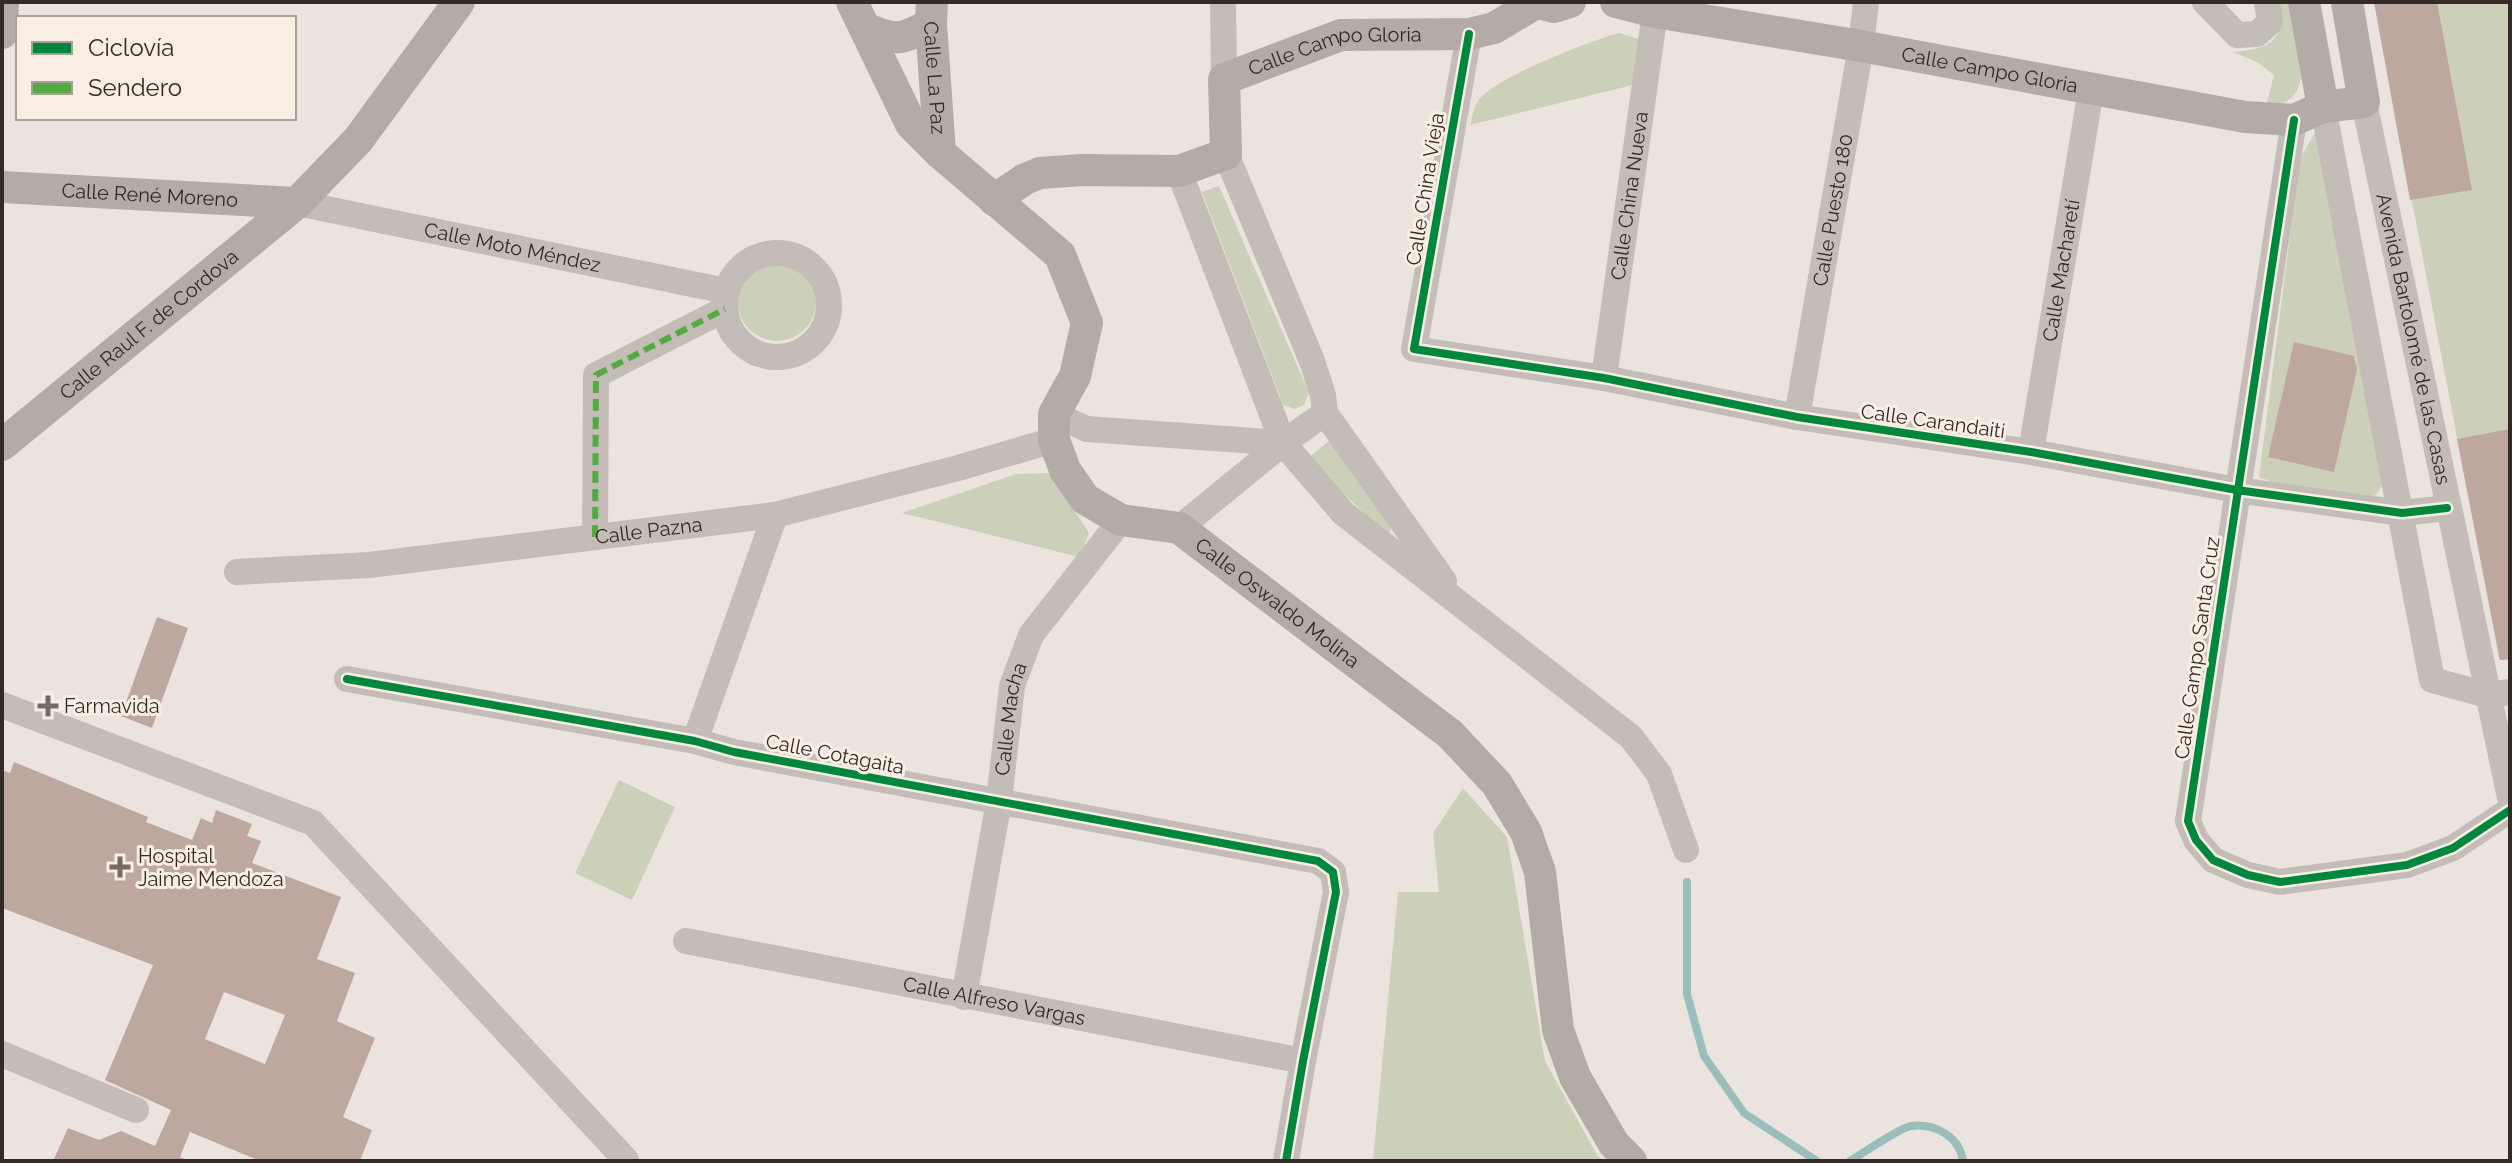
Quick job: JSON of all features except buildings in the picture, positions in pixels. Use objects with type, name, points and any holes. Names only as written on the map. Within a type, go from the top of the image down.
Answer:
[{"type":"main road","points":[[2,33],[3,2]]},
{"type":"main road","name":"Calle Raul F. de Cordova","points":[[2,445],[297,203],[358,140],[459,2]]},
{"type":"main road","points":[[1535,3],[1554,7],[1570,2]]},
{"type":"main road","name":"Calle Campo Gloria","points":[[1616,2],[1655,12],[1861,46],[2245,117],[2294,120],[2323,107],[2364,102]]},
{"type":"main road","name":"Avenida Bartolomé de las Casas","points":[[2304,2],[2323,107]]},
{"type":"main road","name":"Avenida Bartolomé de las Casas","points":[[2347,2],[2364,102]]},
{"type":"main road","name":"Calle Campo Gloria","points":[[1224,79],[1341,35],[1469,34],[1494,28],[1535,3]]},
{"type":"main road","points":[[859,16],[889,38],[899,39],[932,13]]},
{"type":"main road","name":"Calle La Paz","points":[[932,13],[940,153]]},
{"type":"main road","points":[[859,16],[911,124],[940,153],[1060,255],[1087,323],[1075,376],[1054,427]]},
{"type":"main road","points":[[994,200],[1025,179],[1040,173],[1179,171],[1226,154],[1224,79]]},
{"type":"main road","name":"Calle René Moreno","points":[[2,187],[297,203]]},
{"type":"main road","name":"Calle Oswaldo Molina","points":[[1054,427],[1065,470],[1085,499],[1121,520],[1179,528],[1450,734],[1497,784],[1526,832],[1540,872],[1558,1030],[1575,1077],[1614,1144],[1631,1161]]},
{"type":"street","points":[[1223,2],[1224,79]]},
{"type":"street","name":"Calle Puesto 180","points":[[1797,417],[1866,2]]},
{"type":"street","points":[[2205,2],[2237,35],[2257,34],[2270,22],[2267,2]]},
{"type":"street","name":"Calle China Nueva","points":[[1604,378],[1655,12]]},
{"type":"street","name":"Calle China Vieja","points":[[1414,349],[1469,34]]},
{"type":"street","name":"Calle Macharetí","points":[[2031,452],[2091,90]]},
{"type":"street","name":"Avenida Bartolomé de las Casas","points":[[2323,107],[2432,680],[2498,694],[2447,508],[2364,102]]},
{"type":"street","name":"Calle Campo Santa Cruz","points":[[2294,120],[2188,821],[2196,840],[2213,860],[2248,875],[2280,882],[2407,865],[2453,848],[2510,810]]},
{"type":"street","points":[[1226,154],[1312,361],[1323,395],[1325,413],[1460,604]]},
{"type":"street","points":[[1179,171],[1283,443],[1343,513],[1631,737],[1659,774],[1686,850]]},
{"type":"street","name":"Calle Moto Méndez","points":[[297,203],[725,300],[596,375],[595,537]]},
{"type":"street","name":"Calle Carandaiti","points":[[1414,349],[1604,378],[1797,417],[2031,452],[2237,490],[2402,513],[2447,508]]},
{"type":"street","points":[[1179,528],[1283,443],[1325,413]]},
{"type":"street","points":[[1054,427],[1283,443]]},
{"type":"street","name":"Calle Pazna","points":[[237,572],[369,565],[775,515],[958,468],[1054,427]]},
{"type":"street","points":[[695,741],[775,515]]},
{"type":"street","name":"Calle Macha","points":[[964,997],[999,801],[1012,686],[1031,635],[1121,520]]},
{"type":"street","name":"Calle Cotagaita","points":[[347,679],[695,741],[734,752],[1318,861],[1333,872],[1336,892],[1303,1061]]},
{"type":"street","points":[[2498,694],[2510,798]]},
{"type":"street","points":[[2,705],[313,823],[628,1161]]},
{"type":"street","name":"Calle Alfreso Vargas","points":[[686,941],[1303,1061]]},
{"type":"street","points":[[2,1054],[136,1110]]},
{"type":"street","points":[[1286,1161],[1303,1061]]},
{"type":"green space","points":[[2279,2],[2291,2],[2302,71],[2294,95],[2283,103],[2266,106],[2274,75],[2257,62],[2233,52],[2256,49],[2272,41],[2280,27]]},
{"type":"green space","points":[[2374,2],[2510,2],[2510,661],[2499,658]]},
{"type":"green space","points":[[1619,33],[1639,39],[1637,84],[1470,125],[1478,101],[1502,82],[1566,52]]},
{"type":"green space","points":[[2315,133],[2383,484],[2375,496],[2277,484],[2259,477],[2300,158]]},
{"type":"green space","points":[[1219,186],[1309,393],[1304,405],[1295,409],[1283,405],[1202,192]]},
{"type":"green space","points":[[769,263],[785,263],[799,269],[810,280],[816,302],[810,324],[799,335],[785,341],[769,341],[755,335],[744,324],[738,310],[738,294],[744,280],[755,269]]},
{"type":"green space","points":[[1330,440],[1391,528],[1390,532],[1386,534],[1307,459]]},
{"type":"green space","points":[[1050,473],[1089,533],[1079,557],[902,513],[1016,474]]},
{"type":"green space","points":[[619,780],[675,807],[632,900],[575,873]]},
{"type":"green space","points":[[1463,788],[1507,837],[1545,1061],[1603,1161],[1373,1161],[1398,892],[1439,892],[1433,833]]},
{"type":"waterway","points":[[1687,882],[1687,994],[1704,1056],[1744,1113],[1817,1161]]},
{"type":"waterway","points":[[1850,1161],[1911,1126],[1929,1127],[1945,1133],[1957,1145],[1963,1161]]},
{"type":"marked path","points":[[595,537],[596,375],[725,309]]},
{"type":"cycle path","points":[[1469,34],[1414,349],[1604,378],[1797,417],[2031,452],[2237,490],[2402,513],[2447,508]]},
{"type":"cycle path","points":[[2294,120],[2188,821],[2196,840],[2213,860],[2248,875],[2280,882],[2407,865],[2453,848],[2510,810]]},
{"type":"cycle path","points":[[347,679],[695,741],[734,752],[1318,861],[1333,872],[1336,892],[1286,1161]]},
{"type":"place","name":"Farmavida","points":[[48,706]]},
{"type":"place","name":"Hospital Jaime Mendoza","points":[[120,867]]}]
